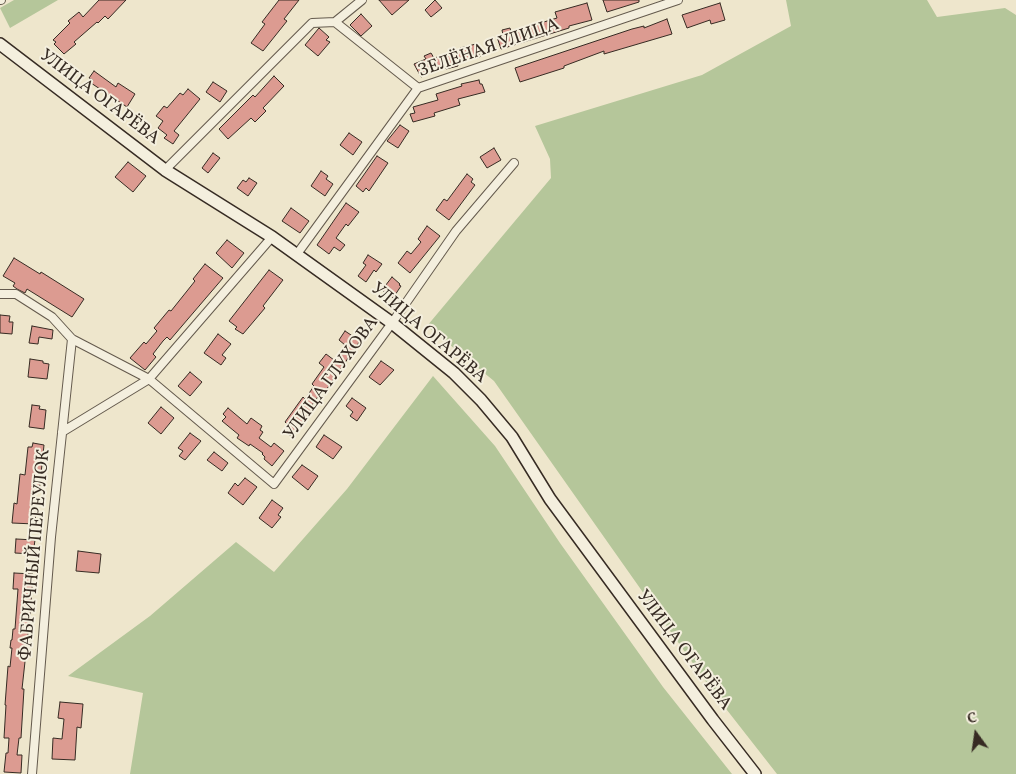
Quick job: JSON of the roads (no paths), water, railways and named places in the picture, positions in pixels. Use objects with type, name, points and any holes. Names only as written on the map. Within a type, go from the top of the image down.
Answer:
[{"type":"main road","name":"УЛИЦА ОГАРЁВА","points":[[0,44],[165,170],[272,236],[392,323],[454,373],[481,400],[512,437],[550,499],[755,774]]},
{"type":"street","points":[[165,170],[312,23],[335,22],[362,0]]},
{"type":"street","name":"ЗЕЛЁНАЯ УЛИЦА","points":[[297,254],[418,88],[678,0]]},
{"type":"street","points":[[335,22],[418,88]]},
{"type":"street","name":"УЛИЦА ГЛУХОВА","points":[[149,379],[274,484],[392,323],[456,231],[514,163]]},
{"type":"street","points":[[62,432],[149,379],[272,236]]},
{"type":"street","points":[[0,294],[16,294],[52,317],[72,339],[149,379]]},
{"type":"street","name":"ФАБРИЧНЫЙ ПЕРЕУЛОК","points":[[32,774],[51,538],[72,339]]}]
